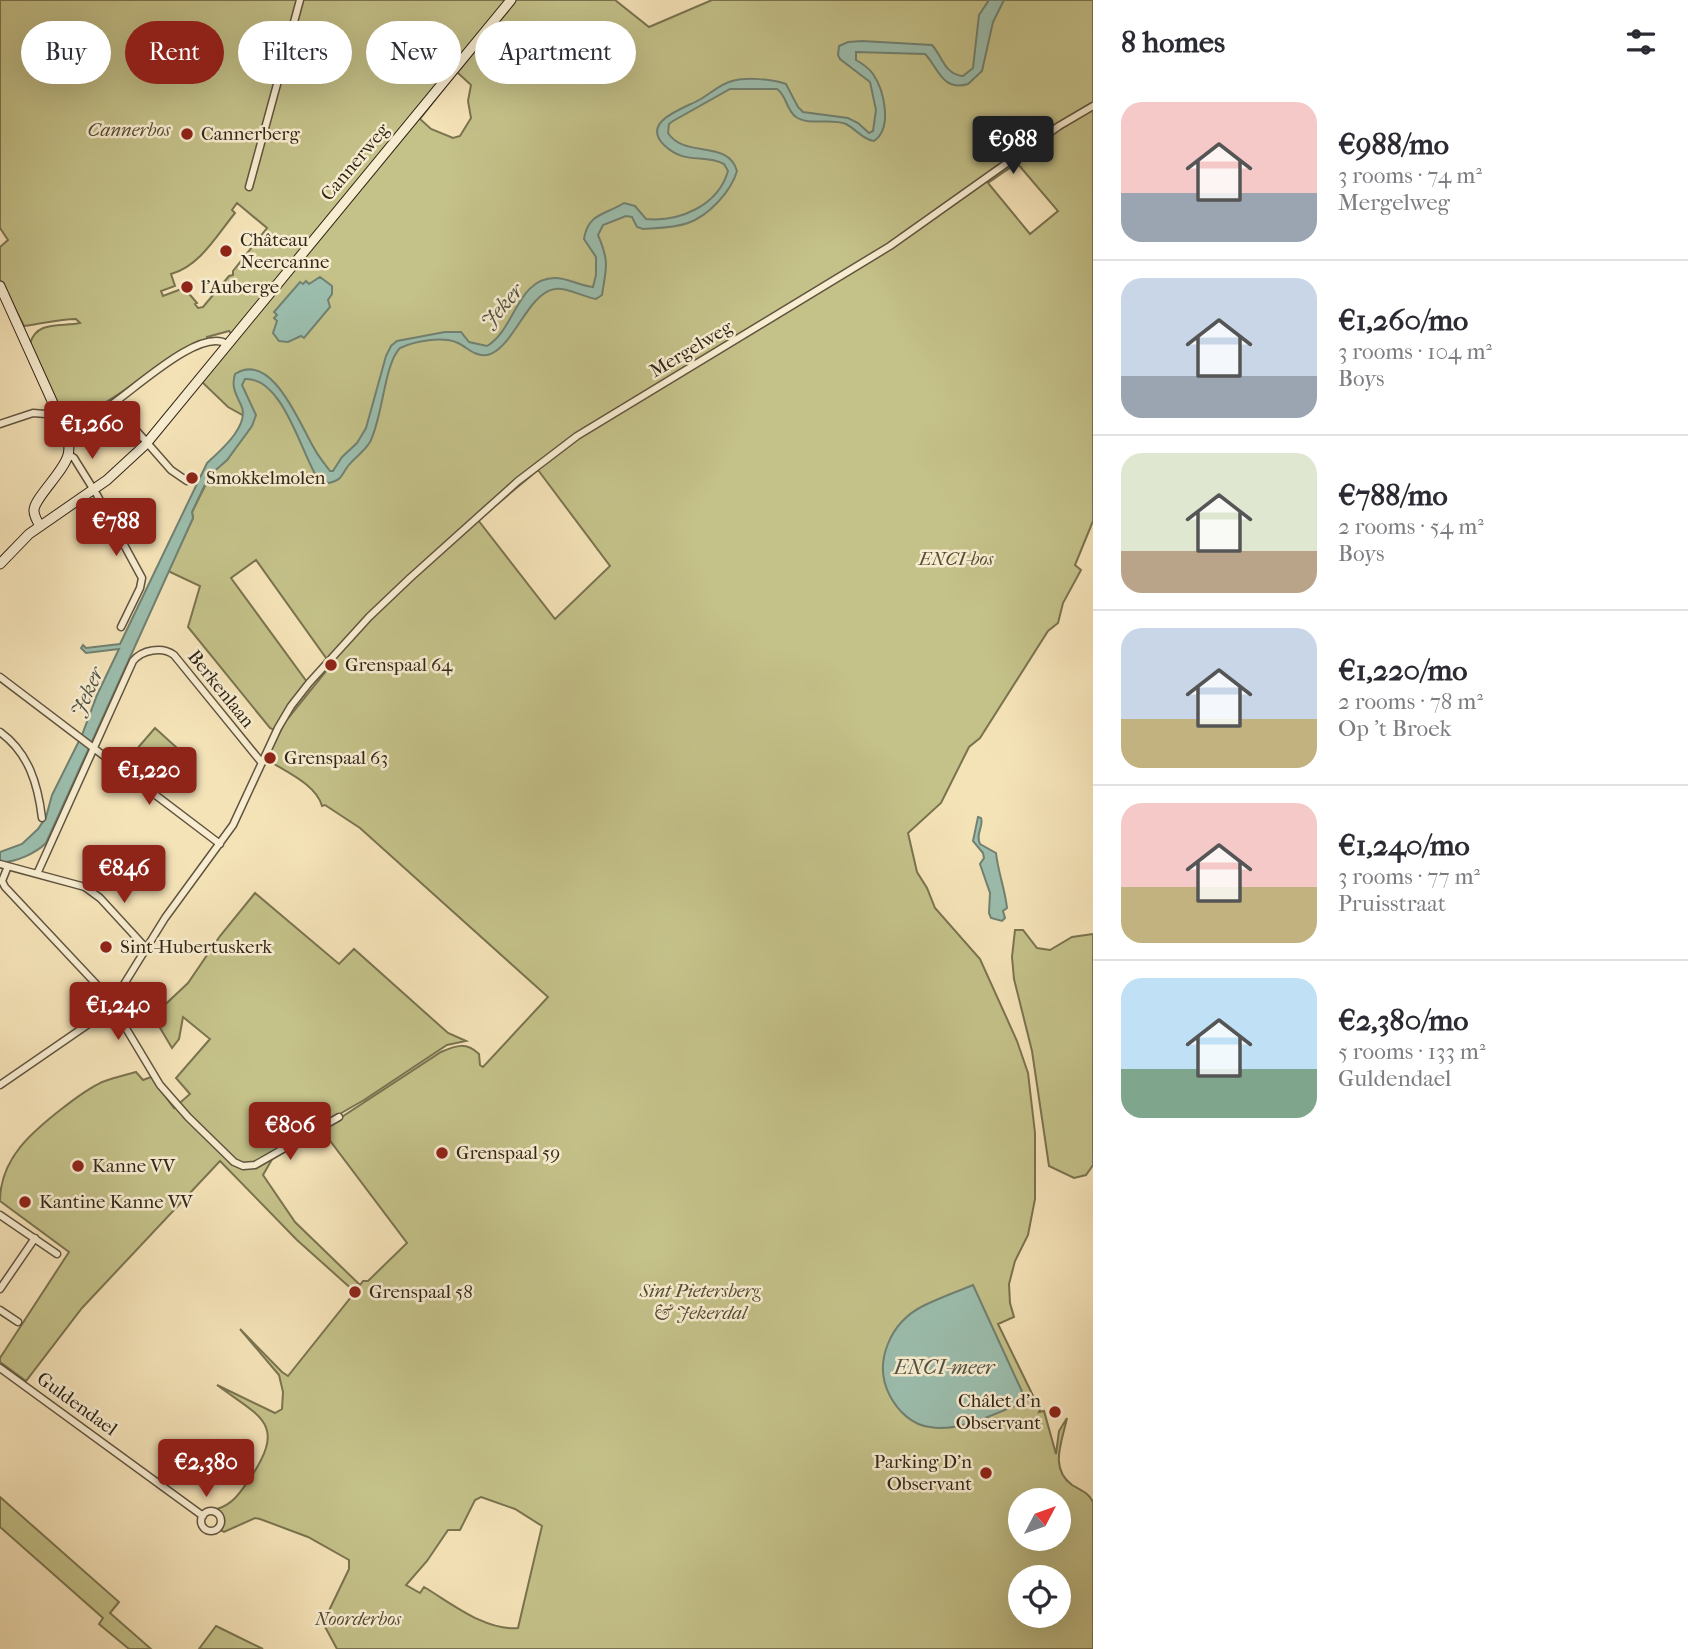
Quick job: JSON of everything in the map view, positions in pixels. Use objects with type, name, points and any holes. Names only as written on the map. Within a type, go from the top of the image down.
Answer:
[{"type":"main road","name":"Cannerweg","points":[[0,564],[40,526],[94,490],[128,463],[146,444],[511,0]]},
{"type":"main road","points":[[0,286],[68,441],[68,454],[59,473],[34,506],[34,515],[40,526]]},
{"type":"street","points":[[249,187],[300,0]]},
{"type":"street","name":"Mergelweg","points":[[0,1085],[90,1023],[111,1004],[165,918],[238,815],[291,706],[369,617],[410,579],[547,457],[577,436],[890,246],[1059,126],[1093,106]]},
{"type":"street","points":[[0,424],[33,413],[60,419],[100,412],[180,356],[213,341],[227,344]]},
{"type":"street","points":[[113,404],[146,444],[171,470],[187,481]]},
{"type":"street","points":[[68,454],[74,458],[94,490],[142,578],[140,588],[121,627]]},
{"type":"street","name":"Berkenlaan","points":[[37,874],[92,748],[133,661],[139,654],[162,650],[174,655],[262,763]]},
{"type":"street","points":[[0,677],[220,844]]},
{"type":"street","points":[[0,732],[26,760],[36,781],[42,818]]},
{"type":"street","points":[[0,864],[77,884],[94,892],[146,948]]},
{"type":"street","points":[[8,866],[1,884],[111,1004],[160,1084],[188,1117],[234,1162],[250,1166],[264,1161],[339,1117]]},
{"type":"street","points":[[0,1216],[57,1254]]},
{"type":"street","points":[[0,1289],[35,1238]]},
{"type":"street","points":[[0,1310],[18,1322]]},
{"type":"street","name":"Guldendael","points":[[0,1368],[203,1516]]},
{"type":"green space","name":"Sint Pietersberg & Jekerdal","points":[[0,0],[615,0],[649,27],[712,0],[1093,0],[1093,521],[1075,565],[1081,570],[1063,603],[1058,623],[1048,631],[980,738],[969,747],[941,803],[908,833],[917,872],[935,908],[980,959],[1017,1041],[1028,1073],[1035,1133],[1035,1199],[1028,1235],[1015,1261],[1009,1284],[1014,1317],[998,1324],[1039,1412],[1044,1411],[1056,1454],[1059,1431],[1067,1418],[1060,1445],[1061,1471],[1072,1485],[1087,1494],[1093,1502],[1093,1649],[337,1649],[323,1623],[349,1569],[349,1560],[308,1537],[260,1519],[255,1518],[224,1532],[220,1530],[224,1519],[217,1509],[233,1500],[251,1477],[262,1459],[267,1433],[264,1423],[256,1414],[217,1385],[275,1413],[282,1409],[283,1392],[279,1375],[240,1329],[288,1376],[355,1292],[297,1240],[220,1161],[82,1308],[26,1381],[0,1362],[0,1358],[69,1252],[0,1201],[1,1186],[12,1159],[30,1136],[52,1116],[100,1083],[136,1072],[143,1080],[151,1077],[174,1108],[190,1094],[176,1078],[210,1039],[183,1017],[179,1039],[172,1048],[153,1016],[188,983],[220,936],[255,893],[339,964],[354,949],[448,1033],[466,1041],[447,1045],[364,1100],[298,1138],[274,1156],[263,1175],[295,1222],[360,1285],[363,1281],[368,1281],[407,1243],[322,1130],[441,1052],[457,1046],[470,1048],[479,1054],[480,1065],[483,1067],[548,997],[360,828],[325,805],[322,806],[319,798],[306,785],[266,759],[285,722],[331,665],[256,560],[231,578],[307,682],[274,730],[188,627],[200,586],[168,571],[212,472],[227,460],[250,428],[244,416],[228,407],[202,382],[235,339],[229,331],[207,337],[208,340],[155,367],[105,403],[77,413],[62,414],[30,344],[33,336],[43,328],[80,323],[76,319],[69,319],[24,326],[0,280],[0,247],[8,240],[0,228]],"holes":[[[1017,163],[1058,211],[1030,234],[988,183]],[[237,203],[267,228],[255,243],[256,247],[252,247],[233,271],[233,275],[229,276],[203,307],[198,308],[184,288],[163,296],[161,291],[175,286],[171,274],[199,257],[235,213],[232,210]],[[538,470],[610,566],[555,619],[478,520]],[[481,1497],[515,1509],[542,1526],[518,1628],[506,1628],[481,1621],[424,1587],[420,1593],[406,1585],[427,1561],[448,1530],[460,1530],[475,1500]]]},
{"type":"green space","points":[[155,728],[186,756],[158,791],[123,765]]},
{"type":"green space","points":[[1015,930],[1023,930],[1037,948],[1050,950],[1072,937],[1093,934],[1093,1165],[1086,1175],[1074,1178],[1049,1166],[1032,1051],[1014,979],[1012,957]]},
{"type":"green space","points":[[0,1497],[119,1602],[110,1613],[151,1649],[129,1649],[99,1624],[103,1618],[0,1527]]},
{"type":"green space","points":[[216,1626],[263,1649],[199,1649]]},
{"type":"water","points":[[989,0],[1004,0],[993,22],[982,71],[968,84],[959,86],[946,81],[925,54],[856,52],[856,60],[873,74],[883,99],[885,118],[880,135],[874,141],[866,139],[846,124],[801,120],[790,111],[783,95],[777,89],[730,89],[673,121],[669,124],[668,133],[675,141],[725,155],[732,161],[737,171],[730,187],[718,202],[696,220],[677,226],[643,229],[637,227],[632,217],[626,216],[603,225],[598,235],[606,259],[602,295],[596,299],[560,289],[545,293],[496,351],[479,355],[458,343],[444,340],[421,341],[400,348],[390,366],[370,442],[337,480],[329,483],[318,479],[280,403],[270,390],[258,382],[245,379],[242,385],[256,415],[252,426],[227,460],[209,476],[192,512],[193,518],[46,843],[25,857],[0,862],[0,852],[22,844],[46,817],[52,795],[82,735],[119,649],[86,653],[81,648],[83,645],[86,648],[120,644],[207,463],[233,437],[242,421],[243,413],[234,387],[235,374],[248,369],[261,372],[273,381],[293,408],[319,457],[330,471],[333,471],[366,428],[386,356],[397,341],[445,332],[461,332],[469,342],[487,346],[504,329],[524,295],[542,280],[560,278],[593,287],[596,257],[584,239],[593,219],[624,203],[635,206],[646,219],[671,218],[696,209],[716,194],[728,171],[724,164],[680,155],[664,145],[658,137],[657,129],[667,116],[728,82],[759,79],[786,84],[803,112],[848,118],[869,133],[873,131],[876,110],[870,82],[840,59],[839,46],[862,41],[932,45],[952,72],[963,76],[973,68],[979,15]]},
{"type":"water","points":[[320,277],[332,286],[332,294],[328,300],[330,307],[304,338],[301,336],[288,342],[279,341],[273,333],[277,321],[274,312],[300,282],[303,284],[306,281],[309,284]]},
{"type":"water","points":[[978,817],[982,821],[978,837],[980,844],[996,853],[1007,908],[1003,911],[1005,918],[1002,921],[991,918],[989,913],[990,893],[980,864],[984,858],[983,853],[973,841]]},
{"type":"water","name":"ENCI-meer","points":[[973,1285],[1025,1398],[1017,1405],[964,1425],[941,1428],[923,1426],[906,1416],[890,1396],[883,1370],[888,1344],[902,1322],[912,1313]]},
{"type":"place","name":"Cannerberg","points":[[187,134]]},
{"type":"place","name":"Château Neercanne","points":[[226,251]]},
{"type":"place","name":"l'Auberge","points":[[187,287]]},
{"type":"place","name":"Smokkelmolen","points":[[192,478]]},
{"type":"place","name":"Grenspaal 64","points":[[331,665]]},
{"type":"place","name":"Grenspaal 63","points":[[270,758]]},
{"type":"place","name":"Sint-Hubertuskerk","points":[[106,947]]},
{"type":"place","name":"Grenspaal 59","points":[[442,1153]]},
{"type":"place","name":"Kanne VV","points":[[78,1166]]},
{"type":"place","name":"Kantine Kanne VV","points":[[25,1202]]},
{"type":"place","name":"Grenspaal 58","points":[[355,1292]]},
{"type":"place","name":"Châlet d'n Observant","points":[[1055,1412]]},
{"type":"place","name":"Parking D'n Observant","points":[[986,1473]]},
{"type":"park label","name":"Cannerbos","points":[[129,130]]},
{"type":"park label","name":"ENCI-bos","points":[[956,559]]},
{"type":"park label","name":"Noorderbos","points":[[358,1619]]},
{"type":"water label","name":"Jeker","points":[[502,306]]},
{"type":"water label","name":"Jeker","points":[[87,692]]}]
